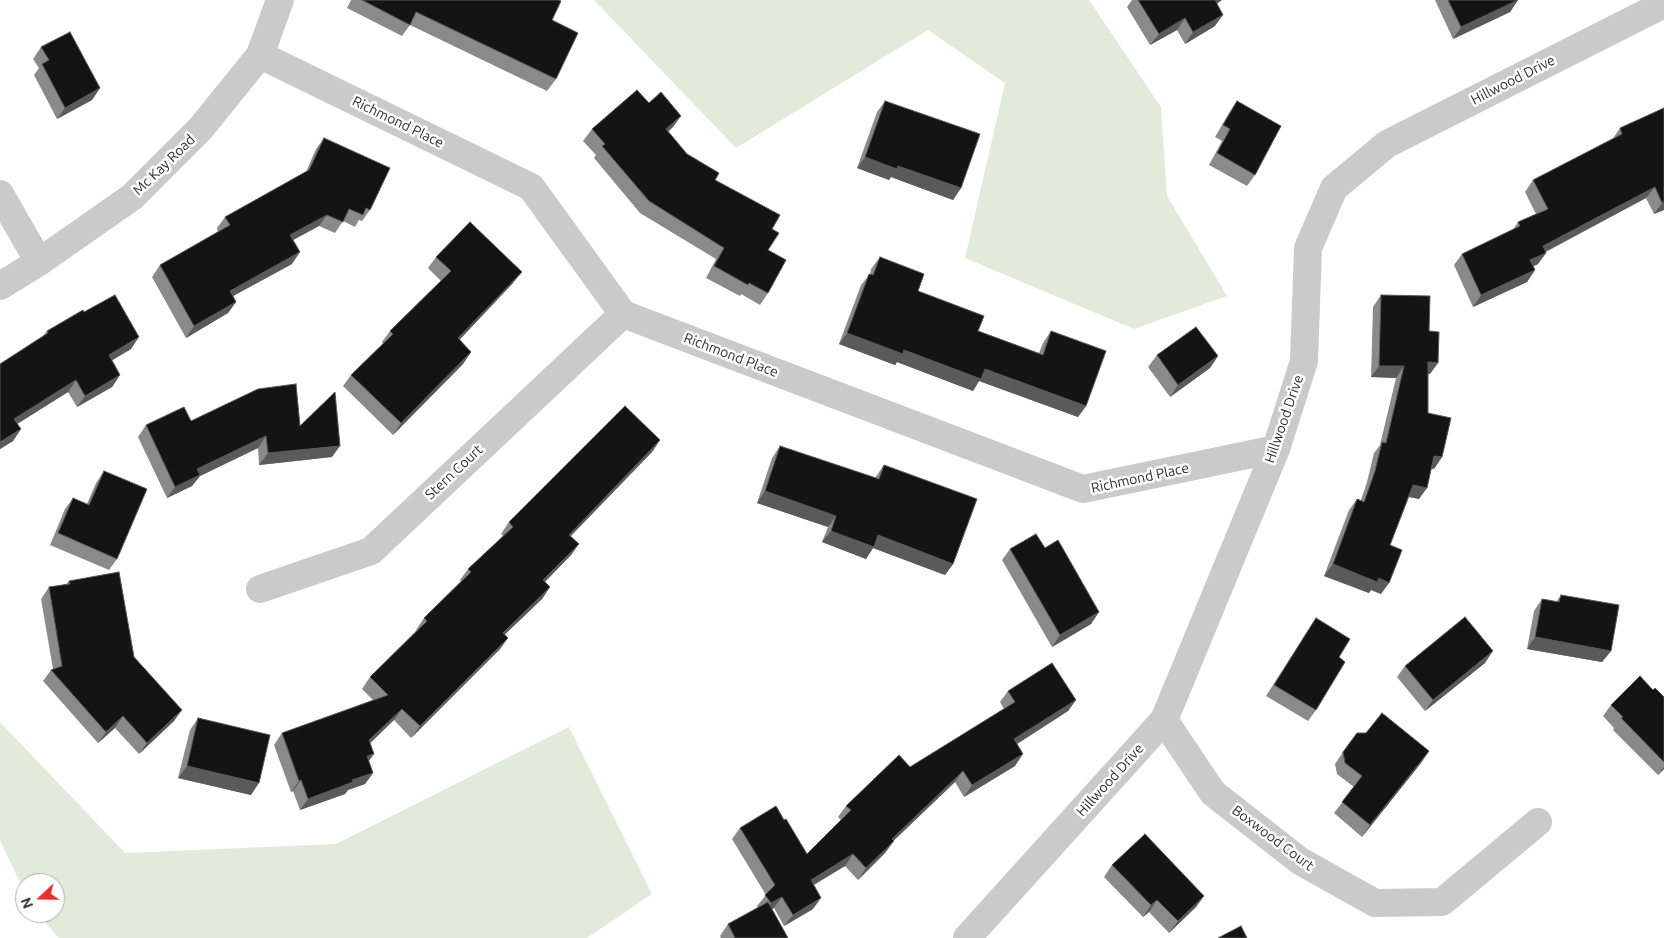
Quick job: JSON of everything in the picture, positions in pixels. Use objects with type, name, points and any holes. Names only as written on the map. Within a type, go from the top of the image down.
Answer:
[{"type":"street","name":"Mc Kay Road","points":[[0,286],[39,262],[132,197],[201,128],[260,55],[280,0]]},
{"type":"street","name":"Hillwood Drive","points":[[966,938],[1164,720],[1276,449],[1304,361],[1308,248],[1334,188],[1387,144],[1664,4]]},
{"type":"street","name":"Richmond Place","points":[[260,55],[531,186],[623,314],[1083,489],[1276,449]]},
{"type":"street","points":[[0,194],[39,262]]},
{"type":"street","name":"Stern Court","points":[[260,589],[371,551],[623,314]]},
{"type":"street","name":"Boxwood Court","points":[[1164,720],[1213,793],[1300,862],[1375,903],[1442,902],[1538,822]]},
{"type":"green space","points":[[594,0],[1089,0],[1161,107],[1167,196],[1227,296],[1134,329],[965,258],[1005,83],[928,30],[736,148]]},
{"type":"green space","points":[[0,722],[125,853],[336,844],[569,727],[652,894],[587,938],[59,938],[46,923],[65,923],[65,873],[16,873],[0,840]]},
{"type":"building","points":[[362,0],[558,0],[561,1],[552,20],[578,33],[556,79],[416,12],[410,25]]},
{"type":"building","points":[[1138,0],[1215,0],[1223,15],[1193,32],[1185,18],[1159,34]]},
{"type":"building","points":[[1448,0],[1518,0],[1461,27]]},
{"type":"building","points":[[70,32],[100,88],[65,108],[42,64],[49,60],[41,47]]},
{"type":"building","points":[[637,90],[649,103],[661,92],[681,116],[666,129],[687,154],[719,173],[715,180],[780,215],[772,229],[779,233],[768,250],[786,260],[768,293],[749,283],[748,285],[714,266],[724,248],[649,201],[602,146],[605,144],[592,129]]},
{"type":"building","points":[[885,101],[980,134],[961,188],[898,166],[897,169],[865,157]]},
{"type":"building","points":[[1237,101],[1281,126],[1255,175],[1217,153],[1230,129],[1223,125]]},
{"type":"building","points":[[1664,108],[1664,202],[1662,203],[1655,187],[1543,246],[1546,253],[1530,260],[1535,270],[1481,295],[1462,254],[1520,226],[1518,222],[1548,209],[1533,180],[1622,134],[1620,128]]},
{"type":"building","points":[[324,138],[390,168],[370,210],[366,208],[363,215],[349,209],[343,222],[327,215],[290,235],[300,252],[230,291],[236,302],[194,326],[160,265],[230,225],[225,217],[309,170]]},
{"type":"building","points":[[470,222],[522,272],[458,338],[471,352],[401,423],[351,375],[393,334],[390,331],[451,271],[436,257]]},
{"type":"building","points":[[880,257],[924,274],[918,291],[984,316],[978,331],[1043,355],[1051,331],[1106,351],[1086,406],[985,369],[981,379],[904,350],[903,354],[847,333],[869,274],[873,275]]},
{"type":"building","points":[[115,295],[139,337],[109,355],[120,375],[85,396],[76,380],[14,419],[21,429],[0,442],[0,364],[48,333],[47,331],[83,310],[84,312]]},
{"type":"building","points":[[1381,295],[1430,296],[1429,331],[1439,332],[1438,363],[1428,362],[1428,413],[1451,418],[1442,457],[1434,456],[1427,488],[1413,485],[1390,545],[1402,550],[1389,583],[1379,578],[1377,582],[1333,564],[1357,499],[1364,502],[1375,471],[1382,442],[1386,443],[1404,366],[1379,366]]},
{"type":"building","points":[[1196,327],[1218,356],[1178,385],[1157,355]]},
{"type":"building","points":[[296,384],[300,426],[335,392],[340,446],[268,453],[266,436],[197,469],[200,475],[175,487],[146,425],[184,407],[191,421],[258,389]]},
{"type":"building","points":[[625,406],[660,440],[569,535],[579,544],[543,580],[550,587],[503,633],[508,638],[420,726],[402,709],[369,740],[374,754],[367,756],[373,773],[308,799],[301,780],[299,781],[282,733],[388,695],[370,677],[427,621],[424,618],[471,572],[468,569],[513,527],[509,522]]},
{"type":"building","points":[[780,446],[879,479],[884,465],[977,499],[953,564],[878,535],[874,547],[831,531],[836,516],[765,491]]},
{"type":"building","points":[[104,471],[147,489],[117,559],[58,533],[73,498],[89,505]]},
{"type":"building","points":[[1036,534],[1045,548],[1058,540],[1099,612],[1060,635],[1010,549]]},
{"type":"building","points":[[119,572],[134,657],[182,710],[147,743],[123,716],[106,732],[51,670],[62,666],[49,587],[70,584],[69,581]]},
{"type":"building","points":[[1561,595],[1619,605],[1611,651],[1535,637],[1542,599],[1559,602]]},
{"type":"building","points":[[1465,617],[1493,651],[1433,700],[1405,666]]},
{"type":"building","points":[[1316,618],[1350,639],[1339,657],[1345,662],[1316,710],[1274,685]]},
{"type":"building","points":[[1052,663],[1076,700],[1014,739],[1023,754],[972,785],[963,771],[892,839],[894,841],[866,868],[853,854],[811,880],[821,898],[793,915],[782,897],[771,903],[765,895],[775,885],[740,828],[776,806],[807,854],[851,810],[846,806],[899,755],[910,767],[1015,702],[1008,691]]},
{"type":"building","points":[[1640,676],[1653,690],[1655,688],[1664,697],[1664,762],[1621,718],[1623,717],[1611,705]]},
{"type":"building","points":[[1382,713],[1429,751],[1370,825],[1342,802],[1362,776],[1345,763],[1343,752],[1357,733],[1366,733]]},
{"type":"building","points":[[198,718],[270,735],[259,783],[187,766]]},
{"type":"building","points":[[1145,834],[1204,896],[1178,921],[1157,900],[1151,905],[1112,865]]},
{"type":"building","points":[[768,902],[788,938],[735,938],[728,924]]},
{"type":"building","points":[[1241,926],[1247,938],[1218,938]]}]
